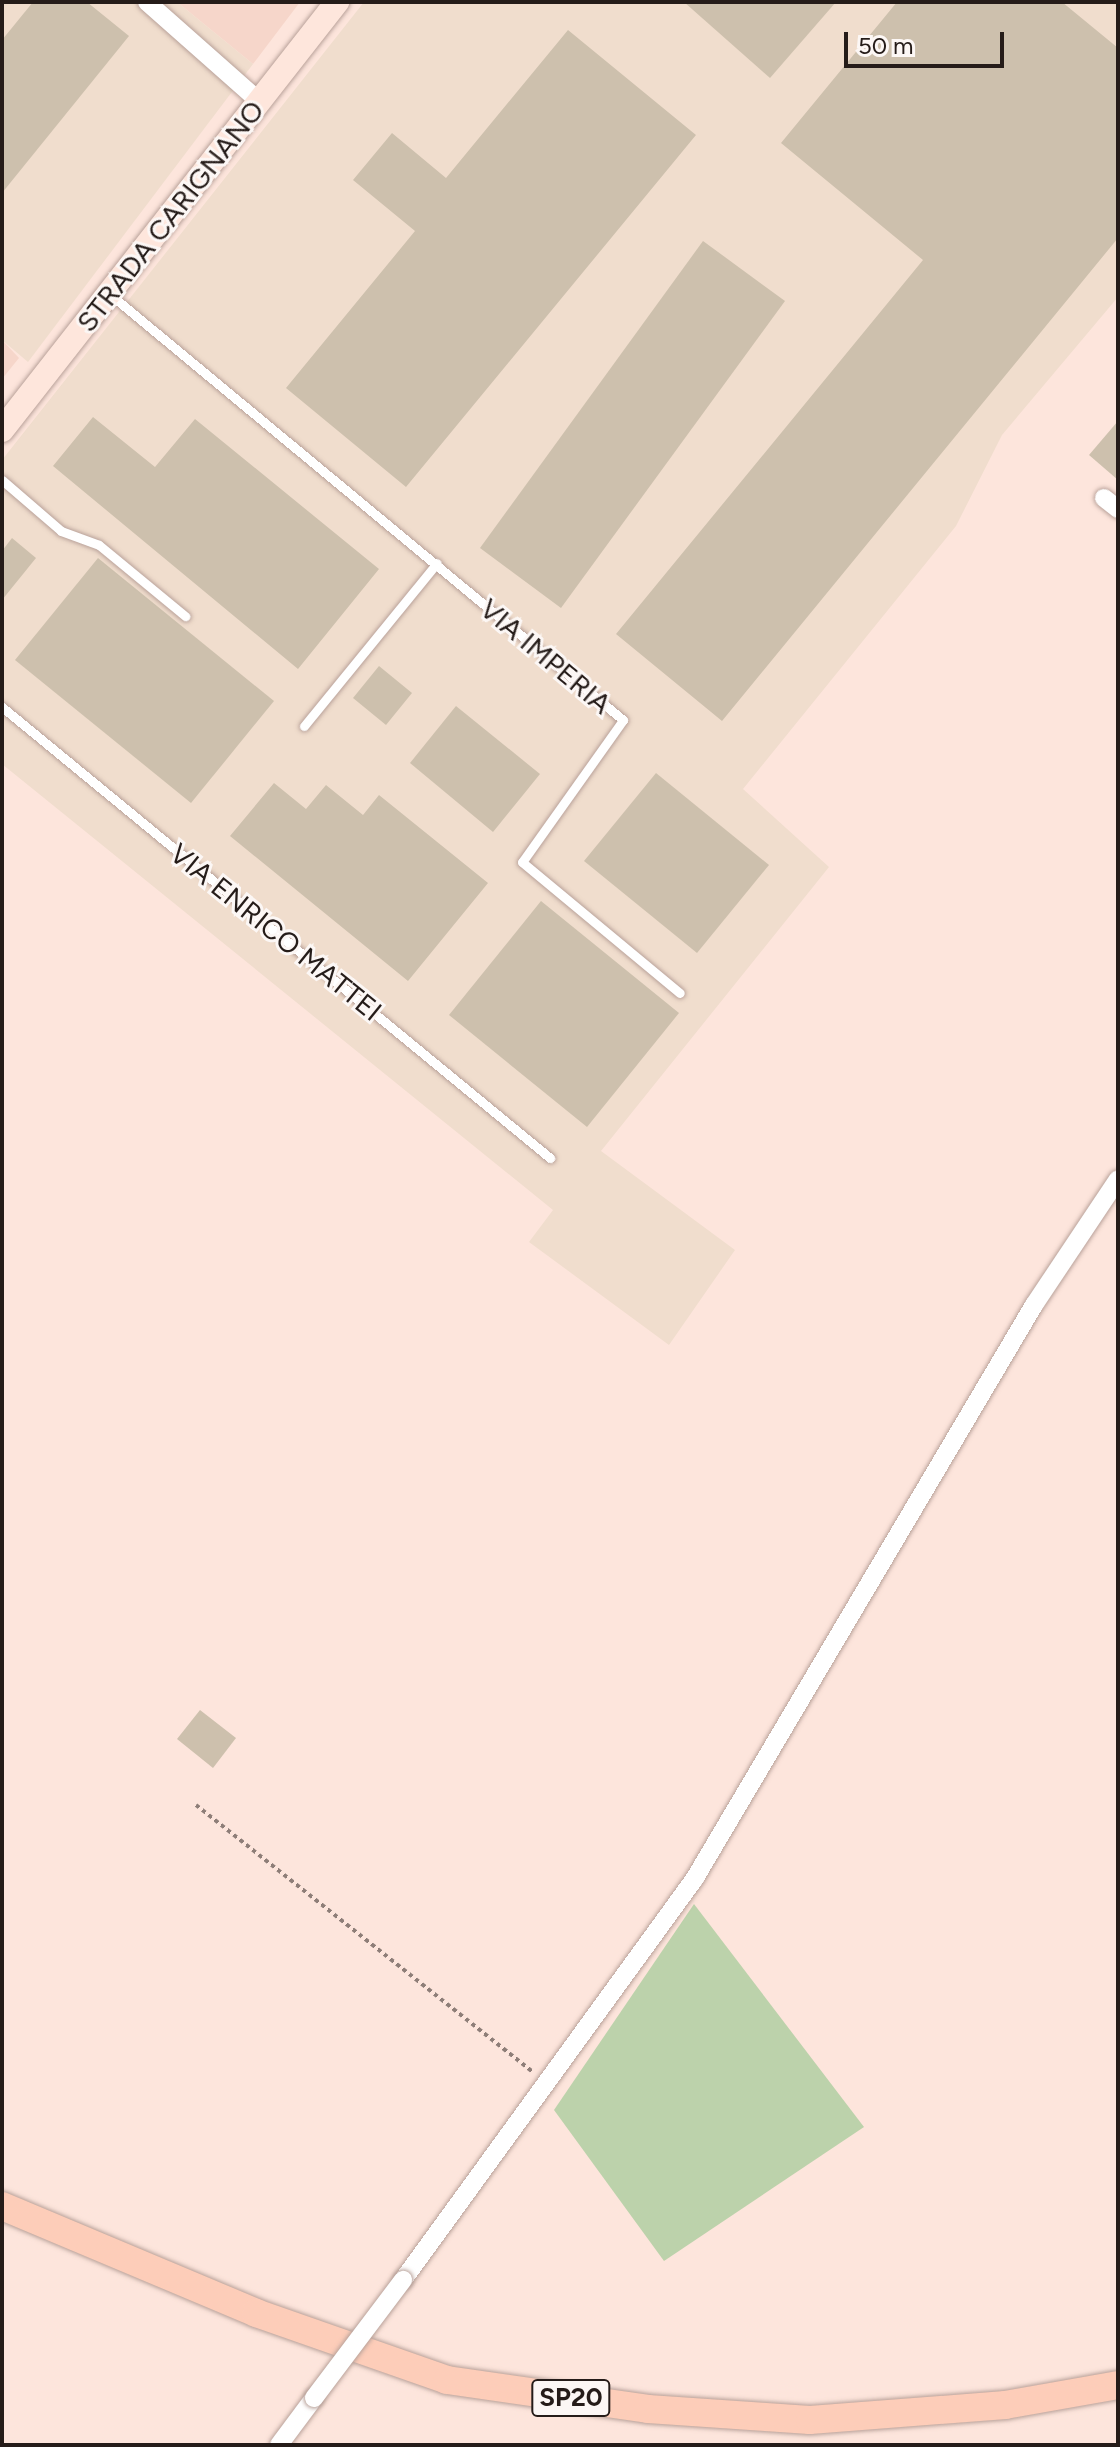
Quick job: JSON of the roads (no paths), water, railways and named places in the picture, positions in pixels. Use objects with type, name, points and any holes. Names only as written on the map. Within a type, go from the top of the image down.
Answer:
[{"type":"main road","name":"SP20","points":[[2,2206],[49,2231]]},
{"type":"main road","name":"SP20","points":[[2,2220],[49,2231],[447,2380],[540,2394],[810,2420],[1005,2405],[1118,2385]]},
{"type":"street","points":[[147,2],[259,101]]},
{"type":"street","name":"STRADA CARIGNANO","points":[[2,430],[337,2]]},
{"type":"street","points":[[279,2445],[403,2280],[494,2151],[550,2086],[695,1878],[1034,1305],[1118,1179]]},
{"type":"lane","name":"VIA IMPERIA","points":[[109,293],[623,720],[522,862],[680,993]]},
{"type":"lane","points":[[2,480],[61,531],[99,545],[185,616]]},
{"type":"lane","points":[[304,726],[437,563]]},
{"type":"lane","name":"VIA ENRICO MATTEI","points":[[2,707],[550,1158]]}]
